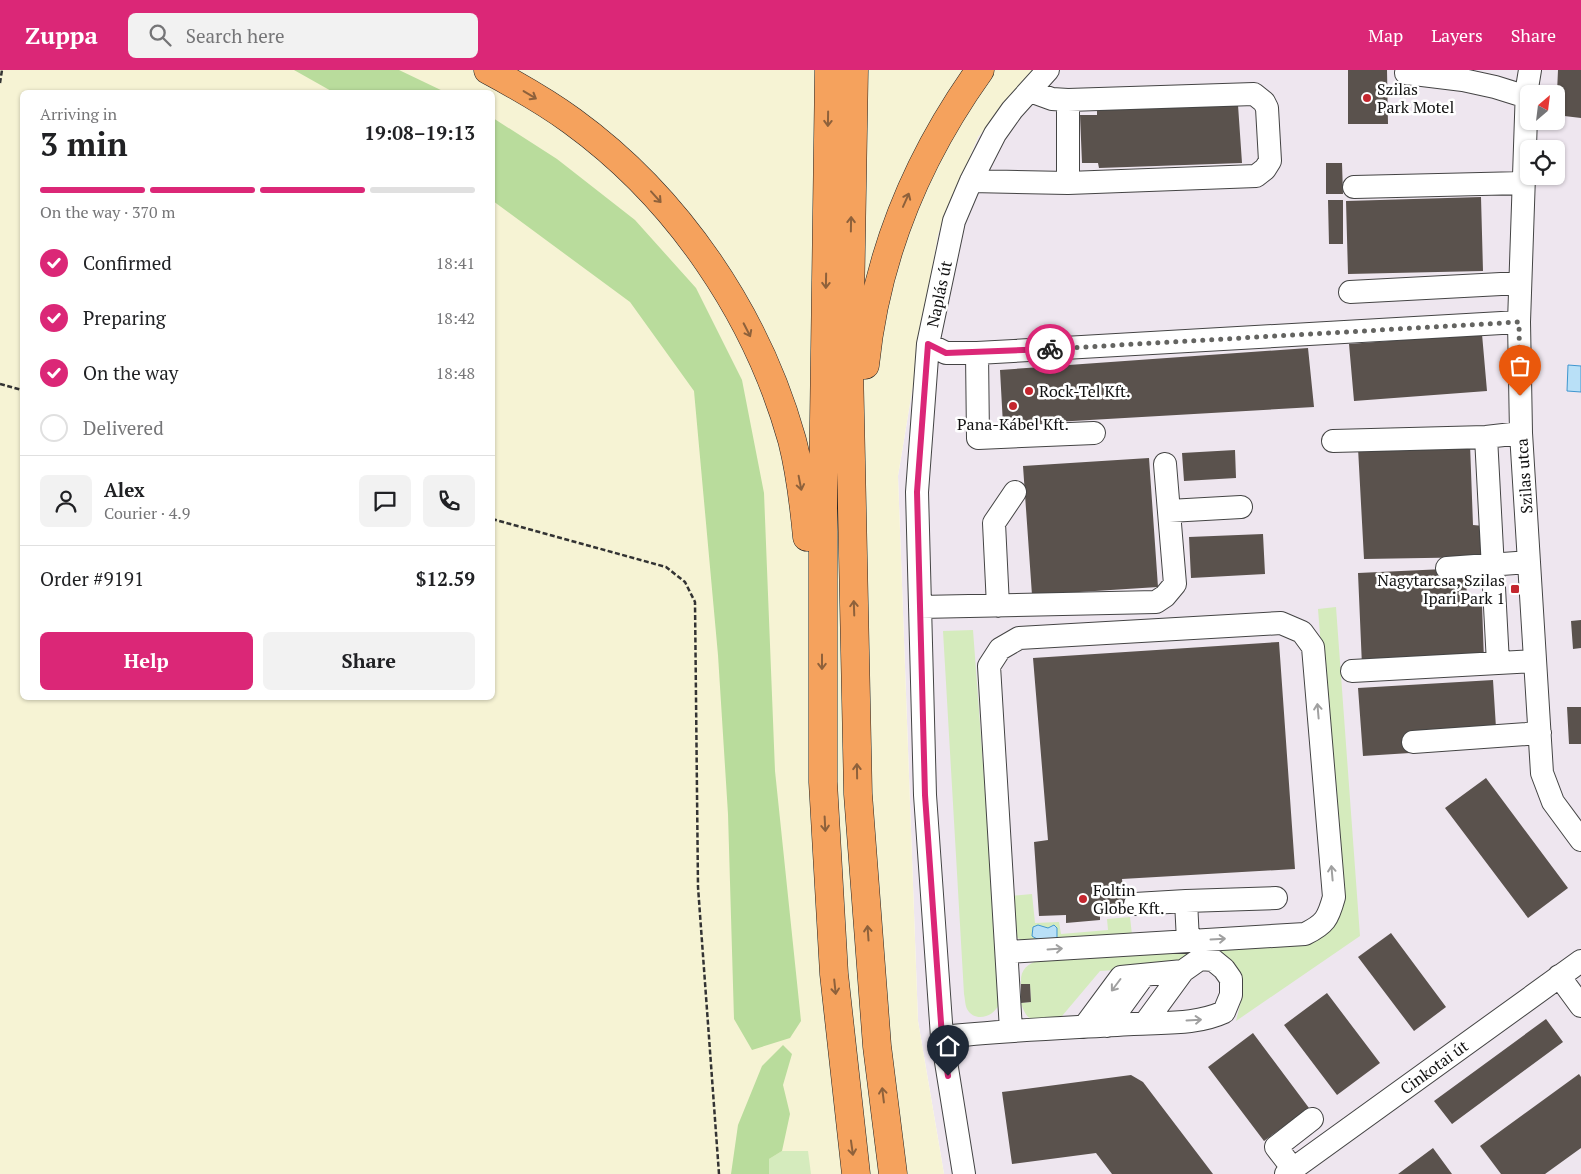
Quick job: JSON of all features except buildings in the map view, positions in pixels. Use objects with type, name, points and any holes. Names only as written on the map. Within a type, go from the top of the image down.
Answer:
[{"type":"highway","points":[[488,70],[572,121],[621,162],[684,228],[725,288],[753,341],[776,391],[792,441],[804,504],[811,571],[822,613]]},
{"type":"highway","points":[[829,70],[822,613],[823,782],[834,974],[856,1174]]},
{"type":"highway","points":[[854,70],[850,365],[858,794],[877,1046],[894,1174]]},
{"type":"highway","points":[[852,448],[875,298],[901,211],[921,166],[944,125],[980,70]]},
{"type":"street","name":"Naplás út","points":[[964,1174],[942,1037],[925,795],[917,492],[928,344],[954,221],[971,181],[994,134],[1048,70]]},
{"type":"street","name":"Szilas utca","points":[[1528,85],[1530,70]]},
{"type":"street","points":[[1406,72],[1463,80],[1495,87],[1520,96]]},
{"type":"street","points":[[971,181],[1068,183],[1256,176],[1265,169],[1270,161],[1267,108],[1264,102],[1254,94],[1068,100],[1052,99],[1030,91]]},
{"type":"street","points":[[1068,100],[1068,183]]},
{"type":"street","points":[[1354,186],[1520,183]]},
{"type":"street","name":"Szilas utca","points":[[1523,185],[1519,322],[1521,433],[1542,773],[1553,802],[1581,840]]},
{"type":"street","points":[[1350,292],[1520,283]]},
{"type":"street","points":[[928,344],[946,353],[977,353],[1519,322]]},
{"type":"street","points":[[977,353],[978,438],[1094,433]]},
{"type":"street","points":[[1333,441],[1486,437],[1521,433]]},
{"type":"street","points":[[1486,437],[1498,663]]},
{"type":"street","points":[[920,607],[1156,602],[1165,596],[1175,584],[1165,464]]},
{"type":"street","points":[[998,606],[994,522],[1015,492]]},
{"type":"street","points":[[1169,511],[1241,507]]},
{"type":"street","points":[[1447,568],[1529,562]]},
{"type":"street","points":[[1007,952],[1305,934],[1322,926],[1330,912],[1334,897],[1313,647],[1302,632],[1281,622],[1019,638],[1000,648],[989,666],[1011,1030]]},
{"type":"street","points":[[1352,671],[1535,661]]},
{"type":"street","points":[[1413,742],[1540,733]]},
{"type":"street","points":[[1135,904],[1276,898]]},
{"type":"street","points":[[1186,901],[1188,941]]},
{"type":"street","points":[[942,1037],[1011,1030],[1084,1027],[1208,1019],[1224,1012],[1231,996],[1231,979],[1224,969],[1213,960],[1200,959],[1163,973],[1121,977],[1084,1027]]},
{"type":"street","name":"Cinkotai út","points":[[1290,1172],[1581,961]]},
{"type":"street","points":[[1126,1024],[1163,973]]},
{"type":"street","points":[[1126,1024],[1163,973]]},
{"type":"street","points":[[1559,976],[1581,1006]]},
{"type":"street","points":[[1290,1172],[1276,1147],[1312,1119]]},
{"type":"path","points":[[0,83],[2,70]]},
{"type":"path","points":[[0,384],[20,389]]},
{"type":"path","points":[[495,520],[666,567],[685,582],[694,602],[698,887],[719,1174]]},
{"type":"shaded area","points":[[0,70],[1034,70],[978,137],[938,234],[898,476],[918,1021],[944,1174],[0,1174]]},
{"type":"shaded area","points":[[1034,70],[1581,70],[1581,1174],[944,1174],[918,1021],[898,476],[938,234],[978,137]]},
{"type":"green space","points":[[294,70],[399,70],[441,90],[329,90]]},
{"type":"green space","points":[[495,119],[557,159],[635,220],[696,288],[742,380],[764,493],[775,771],[801,1021],[790,1038],[752,1050],[734,1019],[728,814],[718,655],[694,391],[630,302],[495,202]]},
{"type":"green space","points":[[1336,607],[1360,936],[1236,1021],[1241,1001],[1241,980],[1230,966],[1174,966],[1100,971],[1057,1022],[1038,1021],[1030,1018],[1021,1003],[1031,1002],[1030,984],[1021,984],[1022,975],[1027,966],[1039,960],[1317,939],[1334,926],[1338,917],[1340,896],[1318,609]]},
{"type":"green space","points":[[973,630],[1000,992],[997,1009],[984,1017],[975,1016],[970,1013],[966,1006],[964,994],[943,631]]},
{"type":"green space","points":[[1032,894],[1035,923],[1059,922],[1061,934],[1108,930],[1107,919],[1130,917],[1132,935],[1021,940],[1016,937],[1009,896]]},
{"type":"green space","points":[[783,1045],[792,1054],[783,1085],[790,1114],[782,1151],[769,1159],[769,1174],[731,1174],[738,1125],[762,1066]]},
{"type":"green space","points":[[782,1151],[808,1151],[811,1174],[769,1174],[769,1159]]},
{"type":"water","points":[[1568,365],[1581,366],[1581,392],[1567,391]]},
{"type":"water","points":[[1038,925],[1048,928],[1054,925],[1057,928],[1057,938],[1041,940],[1032,936],[1033,927]]},
{"type":"way so far","points":[[1050,349],[1519,322],[1520,396]]},
{"type":"place","name":"Szilas Park Motel","points":[[1367,98]]},
{"type":"place","name":"Rock-Tel Kft.","points":[[1029,391]]},
{"type":"place","name":"Pana-Kábel Kft.","points":[[1013,406]]},
{"type":"place","name":"Nagytarcsa, Szilas Ipari Park 1","points":[[1515,589]]},
{"type":"place","name":"Foltin Globe Kft.","points":[[1083,899]]},
{"type":"route","points":[[948,1076],[942,1037],[925,795],[917,492],[928,344],[946,353],[1050,349]]}]
